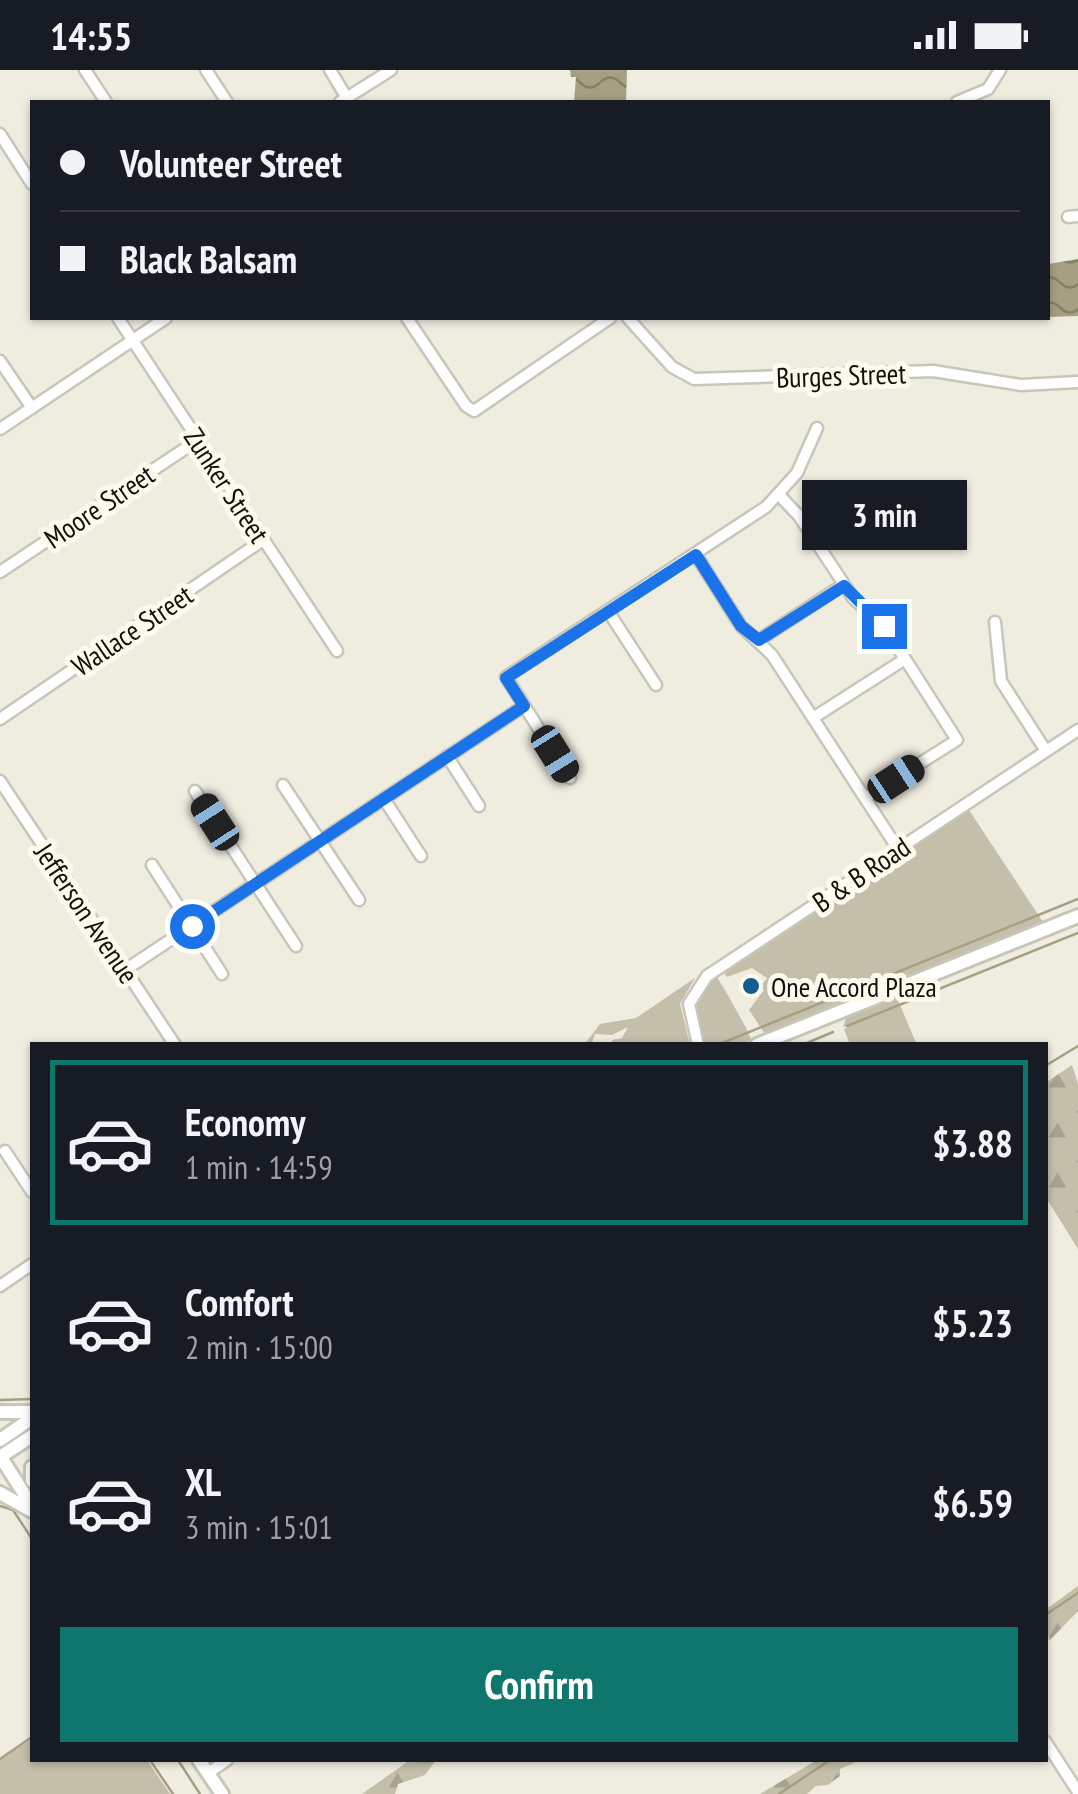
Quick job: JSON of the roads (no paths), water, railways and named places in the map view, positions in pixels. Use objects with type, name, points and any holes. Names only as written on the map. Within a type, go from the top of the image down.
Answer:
[{"type":"main road","points":[[764,1042],[1078,916]]},
{"type":"main road","points":[[0,1412],[30,1415]]},
{"type":"main road","points":[[0,1440],[30,1417]]},
{"type":"main road","points":[[30,1437],[0,1456],[30,1505]]},
{"type":"main road","points":[[0,1492],[30,1507]]},
{"type":"main road","points":[[201,1762],[222,1794]]},
{"type":"street","points":[[85,70],[105,100]]},
{"type":"street","points":[[206,70],[226,100]]},
{"type":"street","points":[[330,70],[344,100],[391,70]]},
{"type":"street","points":[[962,100],[988,89],[1000,70]]},
{"type":"street","points":[[0,134],[30,181]]},
{"type":"street","name":"Zunker Street","points":[[119,320],[337,651]]},
{"type":"street","points":[[0,429],[163,320]]},
{"type":"street","points":[[408,320],[466,406],[474,411],[607,320]]},
{"type":"street","name":"Burges Street","points":[[630,320],[672,367],[694,380],[933,370],[1020,386],[1078,382]]},
{"type":"street","points":[[0,360],[32,408]]},
{"type":"street","points":[[570,778],[506,678],[780,496],[809,452],[817,428]]},
{"type":"street","name":"Moore Street","points":[[0,572],[198,440]]},
{"type":"street","points":[[780,496],[800,516],[844,586],[884,626],[957,740],[866,798]]},
{"type":"street","name":"Wallace Street","points":[[0,719],[264,540]]},
{"type":"street","points":[[696,555],[741,626],[759,640],[814,718],[898,850]]},
{"type":"street","points":[[759,640],[844,586]]},
{"type":"street","points":[[608,611],[656,685]]},
{"type":"street","points":[[995,622],[1001,681],[1046,751]]},
{"type":"street","points":[[814,718],[905,659]]},
{"type":"street","points":[[126,970],[524,706]]},
{"type":"street","name":"B & B Road","points":[[697,1042],[689,1004],[700,982],[1078,730]]},
{"type":"street","points":[[448,756],[479,806]]},
{"type":"street","name":"Jefferson Avenue","points":[[0,780],[173,1042]]},
{"type":"street","points":[[284,785],[359,900]]},
{"type":"street","points":[[195,792],[296,946]]},
{"type":"street","points":[[384,799],[420,856]]},
{"type":"street","points":[[152,865],[222,974]]},
{"type":"street","points":[[6,1151],[30,1189]]},
{"type":"street","points":[[0,1286],[30,1265]]},
{"type":"street","points":[[1048,1746],[1078,1792]]},
{"type":"street","points":[[208,1773],[224,1762]]},
{"type":"water","points":[[570,70],[627,70],[626,100],[574,100],[576,77],[571,77]]},
{"type":"water","points":[[1078,259],[1078,316],[1050,317],[1050,264]]},
{"type":"waterway","points":[[724,1042],[1078,899]]},
{"type":"waterway","points":[[847,1026],[1078,933]]},
{"type":"waterway","points":[[809,1042],[833,1032]]},
{"type":"waterway","points":[[1048,1064],[1078,1046]]},
{"type":"waterway","points":[[0,1400],[30,1399]]},
{"type":"waterway","points":[[0,1506],[13,1510],[30,1536]]},
{"type":"waterway","points":[[1048,1613],[1078,1593]]},
{"type":"waterway","points":[[0,1759],[30,1738]]},
{"type":"waterway","points":[[151,1762],[173,1794]]},
{"type":"waterway","points":[[179,1762],[200,1794]]},
{"type":"waterway","points":[[779,1794],[827,1762]]},
{"type":"place","name":"One Accord Plaza","points":[[751,986]]}]
